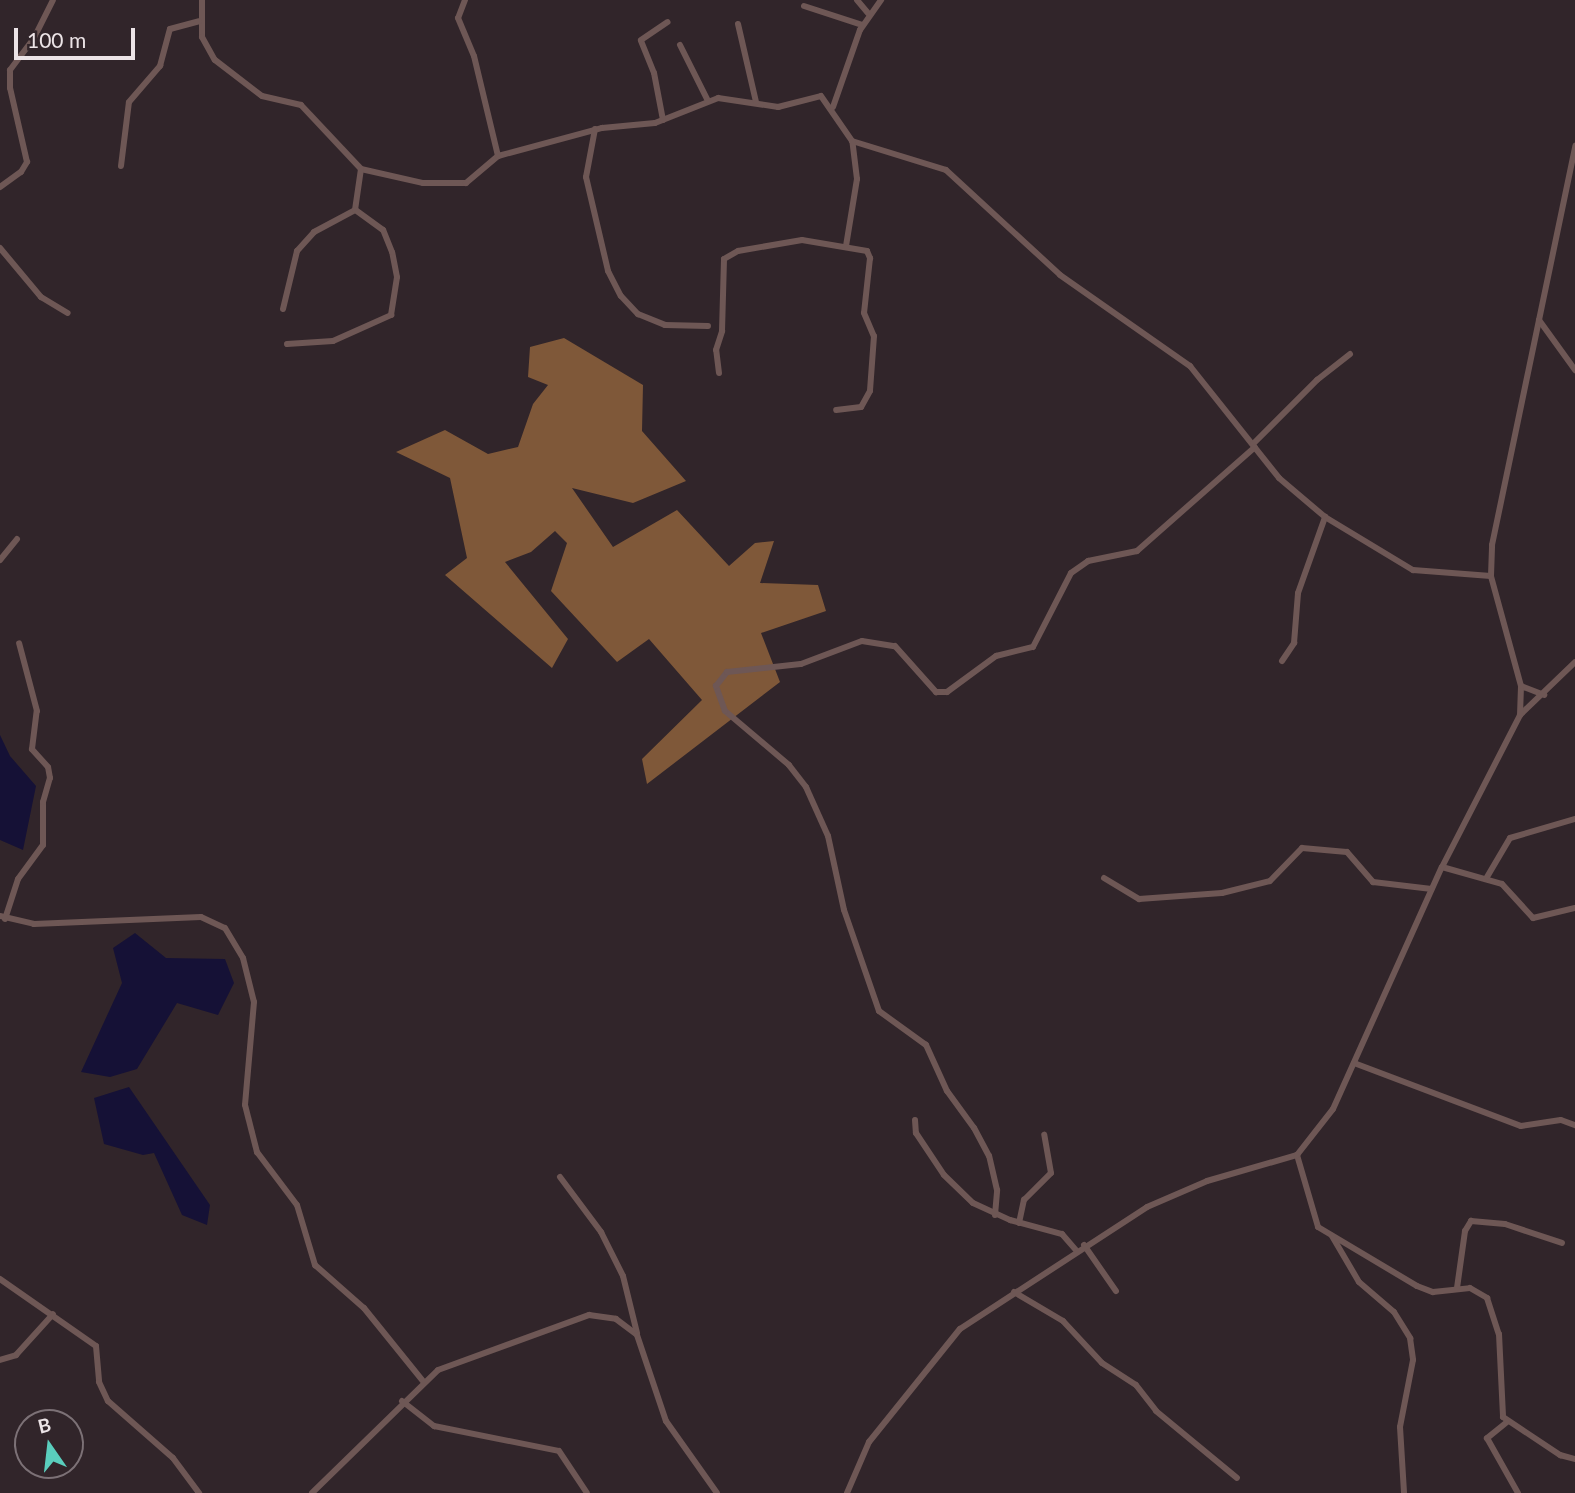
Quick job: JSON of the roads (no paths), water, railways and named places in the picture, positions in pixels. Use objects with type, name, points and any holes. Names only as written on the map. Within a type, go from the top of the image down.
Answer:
[{"type":"street","points":[[0,187],[21,172],[27,162],[9,88],[10,70],[34,38],[53,0]]},
{"type":"street","points":[[202,0],[199,21],[205,47],[215,60],[262,96],[301,105],[361,169],[423,183],[459,184],[473,180],[498,156],[596,130],[663,120],[708,101],[729,97],[778,107],[817,95],[833,107],[852,141],[857,179],[846,246]]},
{"type":"street","points":[[465,0],[458,18],[474,56],[498,156]]},
{"type":"street","points":[[857,0],[868,13]]},
{"type":"street","points":[[833,107],[862,25],[868,13],[881,0]]},
{"type":"street","points":[[804,6],[862,25]]},
{"type":"street","points":[[121,166],[129,102],[160,66],[170,29],[199,21]]},
{"type":"street","points":[[663,120],[654,73],[641,40],[668,22]]},
{"type":"street","points":[[738,24],[756,102]]},
{"type":"street","points":[[680,45],[708,101]]},
{"type":"street","points":[[596,130],[586,177],[608,271],[621,296],[638,314],[665,325],[708,326]]},
{"type":"street","points":[[852,141],[938,166],[954,176],[1060,275],[1196,372],[1288,487],[1325,517],[1413,570],[1491,576]]},
{"type":"street","points":[[1520,715],[1521,686],[1491,576],[1492,545],[1575,146]]},
{"type":"street","points":[[355,210],[361,169]]},
{"type":"street","points":[[283,309],[297,251],[305,240],[355,210]]},
{"type":"street","points":[[287,344],[333,341],[391,315],[397,277],[392,251],[383,230],[355,210]]},
{"type":"street","points":[[719,373],[716,350],[722,331],[724,259],[738,251],[802,240],[846,246],[870,254],[864,308],[874,336],[869,398],[861,407],[836,410]]},
{"type":"street","points":[[0,248],[41,297],[68,313]]},
{"type":"street","points":[[1539,320],[1575,370]]},
{"type":"street","points":[[995,1215],[998,1190],[989,1156],[974,1128],[947,1091],[926,1045],[879,1011],[844,910],[824,825],[806,786],[789,765],[725,711],[716,686],[727,672],[801,664],[862,641],[894,646],[936,692],[947,692],[996,656],[1033,647],[1071,573],[1088,561],[1137,551],[1254,445],[1317,380],[1350,354]]},
{"type":"street","points":[[1282,661],[1294,643],[1299,587],[1312,563],[1314,539],[1325,517]]},
{"type":"street","points":[[0,560],[17,539]]},
{"type":"street","points":[[19,643],[37,711],[32,749],[48,767],[50,778],[43,802],[43,845],[18,879],[3,918],[34,924],[201,916],[225,928],[243,958],[254,1002],[246,1105],[257,1152],[296,1205],[314,1265],[360,1304],[423,1381]]},
{"type":"street","points":[[846,1493],[861,1455],[918,1379],[960,1329],[1084,1245],[1181,1191],[1297,1155],[1330,1115],[1442,867],[1520,715],[1544,695],[1575,662]]},
{"type":"street","points":[[1521,686],[1544,695]]},
{"type":"street","points":[[1487,877],[1510,838],[1575,819]]},
{"type":"street","points":[[1104,878],[1139,899],[1222,893],[1270,881],[1302,848],[1347,852],[1373,883],[1432,889]]},
{"type":"street","points":[[1442,867],[1487,877],[1514,894],[1533,918],[1575,908]]},
{"type":"street","points":[[1354,1063],[1521,1126],[1561,1120],[1575,1125]]},
{"type":"street","points":[[915,1120],[916,1133],[944,1175],[977,1206],[1019,1223],[1062,1234],[1076,1250]]},
{"type":"street","points":[[1019,1223],[1024,1200],[1051,1173],[1044,1135]]},
{"type":"street","points":[[1297,1155],[1308,1184],[1314,1223],[1417,1286],[1433,1292],[1457,1288],[1480,1291],[1492,1307],[1499,1335],[1502,1411],[1507,1422],[1559,1455],[1575,1459]]},
{"type":"street","points":[[560,1177],[601,1232],[623,1276],[637,1335],[666,1421],[717,1493]]},
{"type":"street","points":[[1457,1288],[1465,1231],[1471,1222],[1505,1224],[1562,1243]]},
{"type":"street","points":[[1331,1235],[1359,1282],[1394,1312],[1410,1338],[1413,1360],[1400,1427],[1404,1493]]},
{"type":"street","points":[[1084,1245],[1116,1292]]},
{"type":"street","points":[[0,1279],[96,1346],[99,1382],[108,1401],[173,1458],[199,1493]]},
{"type":"street","points":[[1014,1292],[1063,1321],[1102,1363],[1136,1385],[1156,1410],[1237,1478]]},
{"type":"street","points":[[0,1360],[16,1355],[53,1314]]},
{"type":"street","points":[[312,1493],[423,1381],[450,1364],[581,1317],[617,1319],[637,1335]]},
{"type":"street","points":[[402,1401],[434,1426],[559,1451],[587,1493]]},
{"type":"street","points":[[1507,1422],[1486,1438],[1518,1493]]}]
